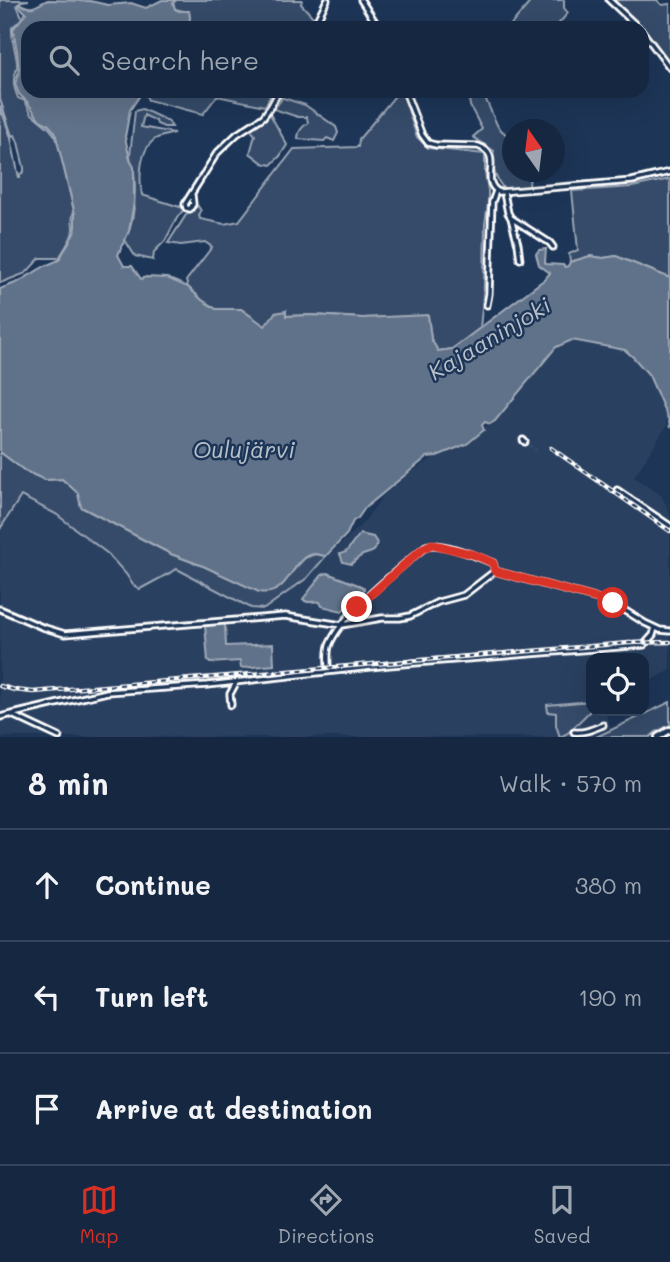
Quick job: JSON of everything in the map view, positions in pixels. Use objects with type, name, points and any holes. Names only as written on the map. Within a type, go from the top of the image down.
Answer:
[{"type":"street","points":[[316,21],[327,0]]},
{"type":"street","points":[[361,0],[374,21]]},
{"type":"street","points":[[609,0],[632,21]]},
{"type":"street","points":[[649,40],[670,68]]},
{"type":"street","points":[[192,194],[193,204],[190,209],[186,208],[186,202],[217,153],[237,134],[263,117],[275,98]]},
{"type":"street","points":[[408,98],[422,135],[428,143],[484,148],[491,157],[490,184],[496,191],[504,193],[632,181],[670,172]]},
{"type":"street","points":[[487,305],[492,202],[496,191]]},
{"type":"street","points":[[504,193],[520,259]]},
{"type":"street","points":[[511,218],[550,243],[552,247]]},
{"type":"street","points":[[617,490],[670,526]]},
{"type":"street","points":[[328,668],[327,652],[342,625],[364,599],[429,545],[439,545],[475,555],[493,563],[495,571]]},
{"type":"street","points":[[0,609],[65,634],[285,616],[342,625],[410,616],[464,595],[495,571]]},
{"type":"street","points":[[495,571],[613,603],[655,628],[670,631]]},
{"type":"street","points":[[0,717],[107,692],[390,665],[644,645],[653,635],[655,628]]},
{"type":"street","points":[[231,705],[230,694],[237,681]]},
{"type":"street","points":[[10,714],[59,737]]},
{"type":"street","points":[[574,732],[589,731],[603,724]]},
{"type":"street","points":[[658,737],[670,730]]},
{"type":"shaded area","points":[[0,0],[29,0],[17,5],[22,17],[12,27],[17,65],[14,87],[18,98],[25,101],[31,113],[57,138],[74,211],[72,236],[59,258],[40,258],[26,273],[0,283],[0,106],[11,138],[19,178],[24,168],[18,142],[15,135],[12,136],[0,99]]},
{"type":"shaded area","points":[[176,0],[302,0],[301,4],[314,18],[312,21],[189,21],[189,12],[175,9],[173,3]]},
{"type":"shaded area","points":[[532,0],[564,0],[564,8],[568,13],[561,21],[514,21]]},
{"type":"shaded area","points":[[612,0],[657,0],[662,5],[670,4],[670,63],[649,36],[649,21],[635,21]]},
{"type":"shaded area","points":[[147,98],[215,98],[203,114]]},
{"type":"shaded area","points":[[227,98],[269,98],[265,106]]},
{"type":"shaded area","points":[[283,98],[305,105],[336,127],[338,133],[334,141],[327,138],[324,141],[298,139],[301,130],[308,123],[307,117],[298,117],[274,109]]},
{"type":"shaded area","points":[[393,98],[404,98],[417,137],[428,148],[485,154],[488,204],[480,329],[452,349],[438,351],[431,339],[428,316],[285,316],[286,311],[265,327],[241,309],[216,309],[188,287],[186,281],[212,247],[205,242],[181,245],[168,243],[186,215],[198,206],[201,211],[200,219],[224,224],[239,221],[294,149],[358,147],[359,139]]},
{"type":"shaded area","points":[[469,98],[485,98],[502,131],[502,182],[529,182],[529,187],[505,190],[494,171],[494,151],[473,137],[482,129],[470,106]]},
{"type":"shaded area","points":[[142,109],[168,121],[172,127],[157,124],[144,115],[141,127],[174,133],[157,138],[147,149],[141,172],[142,195],[180,207],[185,201],[185,208],[165,241],[154,252],[153,260],[135,256],[125,240],[134,206],[134,171],[130,155],[135,111]]},
{"type":"shaded area","points":[[270,114],[287,145],[271,165],[263,163],[250,153],[255,135],[250,129]]},
{"type":"shaded area","points":[[670,179],[670,278],[616,256],[590,256],[570,262],[569,254],[578,250],[572,191],[632,187]]},
{"type":"shaded area","points":[[572,340],[625,350],[649,375],[666,415],[666,427],[634,477],[662,496],[670,514],[670,671],[649,681],[649,653],[586,653],[586,716],[606,716],[611,728],[593,736],[574,737],[0,737],[0,529],[20,496],[56,514],[108,554],[126,574],[132,586],[141,589],[177,569],[251,608],[264,609],[325,559],[364,522],[383,496],[409,474],[430,460],[467,444],[506,409],[556,346]]},
{"type":"shaded area","points":[[0,452],[25,471],[45,480],[62,479],[78,493],[81,507],[171,554],[203,566],[288,576],[305,558],[315,554],[326,556],[307,578],[264,609],[251,608],[177,569],[140,589],[133,585],[108,554],[56,514],[21,496],[0,529]]},
{"type":"shaded area","points":[[586,701],[586,715],[568,733],[560,737],[556,713],[548,712],[547,705]]},
{"type":"shaded area","points":[[670,702],[670,725],[650,737],[596,737],[640,716],[649,716],[649,712]]},
{"type":"water","name":"Oulujärvi","points":[[48,0],[90,1],[108,5],[131,3],[146,8],[162,0],[176,0],[173,3],[175,9],[189,11],[190,18],[189,21],[21,21],[21,96],[15,84],[19,71],[13,29],[26,13],[18,5],[37,5]]},
{"type":"water","name":"Oulujärvi","points":[[23,98],[138,98],[130,110],[125,137],[134,167],[134,202],[129,231],[118,255],[124,266],[132,266],[141,279],[167,278],[188,287],[216,309],[241,309],[265,326],[275,313],[286,311],[286,316],[362,318],[428,315],[431,339],[438,351],[452,349],[545,279],[550,273],[539,265],[536,254],[539,250],[546,249],[546,264],[565,267],[570,262],[590,256],[616,256],[670,278],[670,428],[649,375],[634,358],[625,350],[572,340],[556,347],[495,421],[490,424],[485,422],[482,425],[484,430],[467,444],[437,456],[427,457],[365,508],[353,521],[347,534],[326,556],[306,556],[277,589],[259,592],[171,554],[81,507],[78,493],[62,479],[45,480],[25,471],[0,452],[0,289],[59,260],[75,231],[75,214],[55,132],[40,120]]},
{"type":"water","points":[[360,534],[373,537],[377,543],[376,549],[351,564],[343,562],[340,554],[346,552]]},
{"type":"water","points":[[327,573],[364,588],[342,611],[322,606],[320,602],[307,602],[303,599],[322,575]]},
{"type":"water","points":[[225,624],[226,646],[273,644],[274,665],[241,668],[240,661],[210,663],[205,625]]},
{"type":"tunnel","points":[[525,442],[535,450],[538,449]]},
{"type":"railway","points":[[551,448],[670,531]]},
{"type":"railway","points":[[0,686],[33,692],[629,643],[670,642]]},
{"type":"route","points":[[357,607],[422,549],[432,544],[475,555],[493,563],[495,571],[613,603]]},
{"type":"water label","name":"Kajaaninjoki","points":[[489,338]]}]
